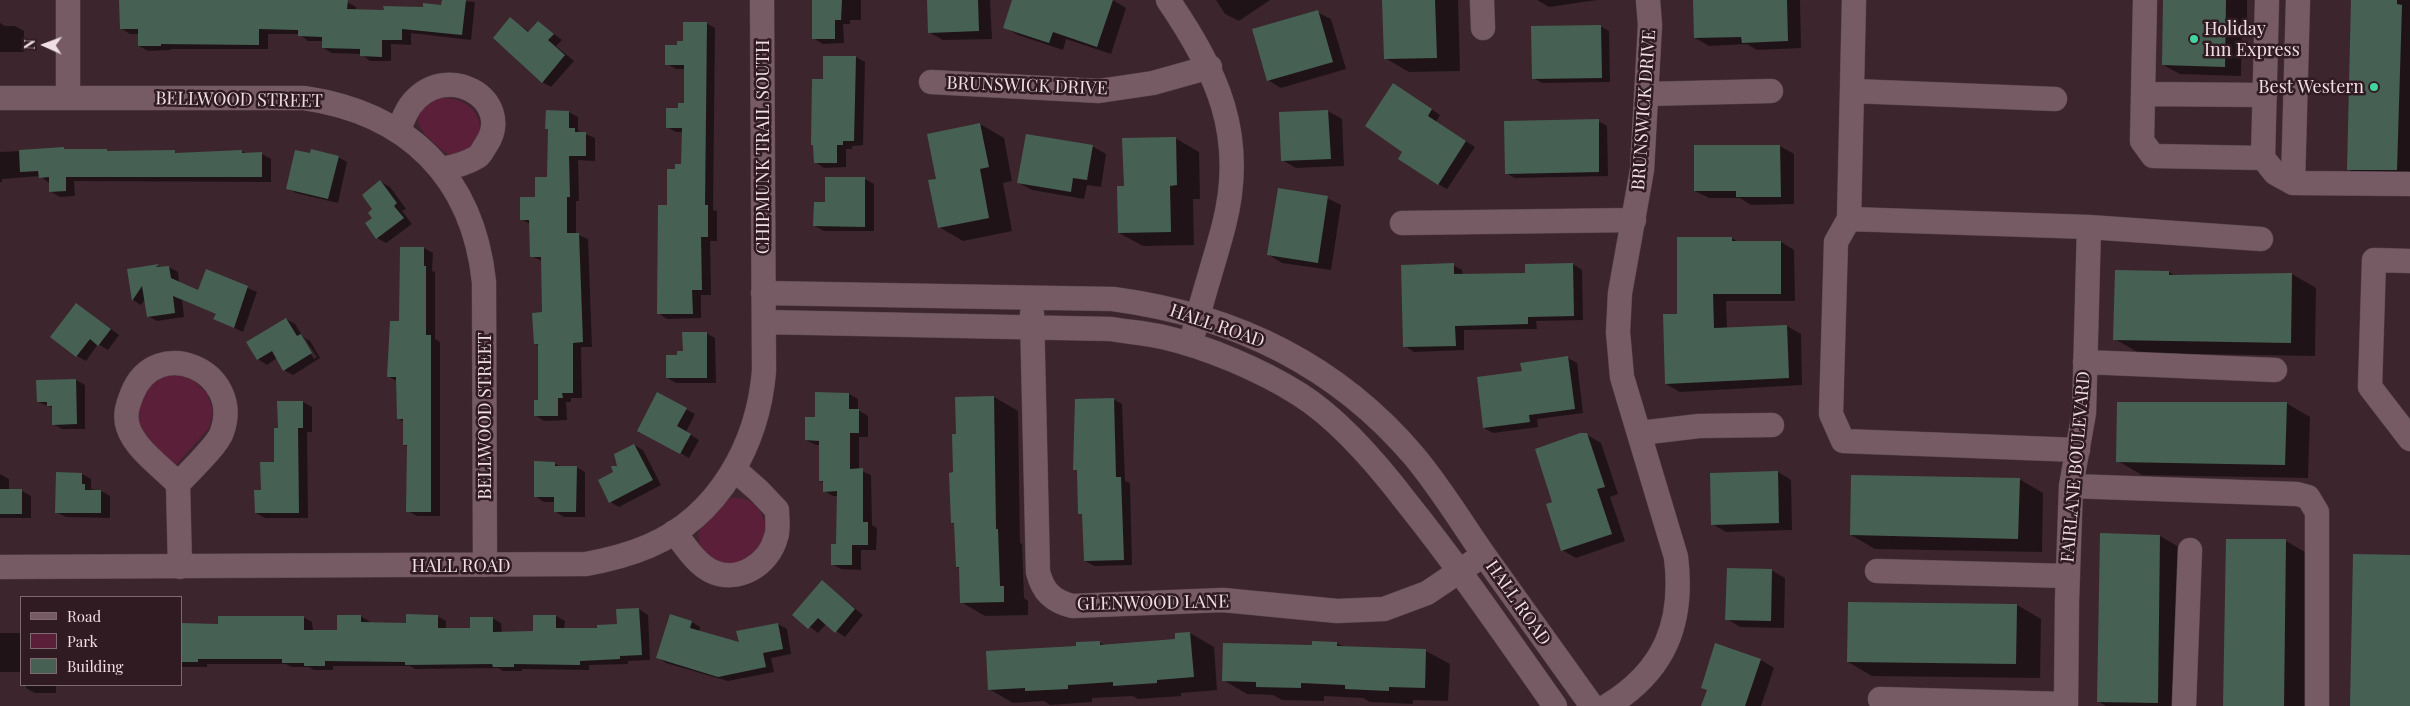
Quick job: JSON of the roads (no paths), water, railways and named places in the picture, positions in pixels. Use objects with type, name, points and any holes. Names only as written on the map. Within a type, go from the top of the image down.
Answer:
[{"type":"street","points":[[68,0],[68,98]]},
{"type":"street","name":"CHIPMUNK TRAIL SOUTH","points":[[762,0],[763,293]]},
{"type":"street","points":[[1168,0],[1196,40],[1210,67],[1221,96],[1228,125],[1231,180],[1225,224],[1191,344]]},
{"type":"street","points":[[1482,0],[1483,28]]},
{"type":"street","name":"BRUNSWICK DRIVE","points":[[1634,220],[1642,170],[1650,26],[1648,0]]},
{"type":"street","points":[[1854,0],[1849,218],[1836,242],[1831,414],[1843,441],[2078,450]]},
{"type":"street","points":[[2146,0],[2142,141],[2153,156],[2263,158]]},
{"type":"street","points":[[2267,0],[2263,158],[2275,173],[2294,183],[2410,184]]},
{"type":"street","points":[[2294,183],[2298,0]]},
{"type":"street","name":"BRUNSWICK DRIVE","points":[[931,82],[1099,92],[1153,83],[1210,67]]},
{"type":"street","points":[[398,130],[410,106],[426,92],[444,84],[464,86],[483,96],[493,120],[491,138],[478,156],[458,166],[441,169]]},
{"type":"street","points":[[1646,94],[1771,90]]},
{"type":"street","points":[[1853,91],[2055,99]]},
{"type":"street","points":[[2143,94],[2265,95]]},
{"type":"street","name":"BELLWOOD STREET","points":[[0,98],[304,98],[332,102],[367,113],[398,130],[426,153],[441,169],[464,206],[478,240],[484,275],[485,566]]},
{"type":"street","points":[[1849,218],[2089,227],[2262,239]]},
{"type":"street","points":[[1402,223],[1634,220],[1620,294],[1618,332],[1622,378],[1676,558],[1679,581],[1678,604],[1669,638],[1651,669],[1627,694],[1607,706]]},
{"type":"street","name":"FAIRLANE BOULEVARD","points":[[2066,705],[2071,486],[2084,413],[2089,227]]},
{"type":"street","points":[[2410,261],[2374,260],[2370,387],[2410,439]]},
{"type":"street","name":"HALL ROAD","points":[[0,567],[485,566],[586,564],[622,556],[650,546],[674,532],[708,504],[734,470],[753,431],[762,393],[763,293],[1113,299],[1167,308],[1241,330],[1278,346],[1313,367],[1350,394],[1383,423],[1414,456],[1592,706]]},
{"type":"street","name":"GLENWOOD LANE","points":[[1032,297],[1038,572],[1046,592],[1053,599],[1072,606],[1223,600],[1337,611],[1368,610],[1400,604],[1427,593],[1484,554]]},
{"type":"street","name":"HALL ROAD","points":[[764,322],[1111,329],[1161,336],[1191,344],[1240,363],[1300,394],[1341,428],[1378,465],[1460,572],[1555,706]]},
{"type":"street","points":[[178,484],[134,440],[127,425],[127,407],[143,375],[162,364],[182,362],[202,370],[219,385],[227,410],[222,434],[178,484],[180,567]]},
{"type":"street","points":[[2085,362],[2275,370]]},
{"type":"street","points":[[1640,433],[1698,426],[1772,425]]},
{"type":"street","points":[[674,532],[697,561],[710,570],[727,577],[748,572],[767,557],[777,537],[777,510],[759,491],[734,470]]},
{"type":"street","points":[[2071,486],[2297,494],[2308,497],[2317,512],[2317,706]]},
{"type":"street","points":[[2184,706],[2190,550]]},
{"type":"street","points":[[1877,572],[2068,576]]},
{"type":"street","points":[[1880,699],[2066,705]]},
{"type":"place","name":"Holiday Inn Express","points":[[2194,39]]},
{"type":"place","name":"Best Western","points":[[2374,87]]}]
